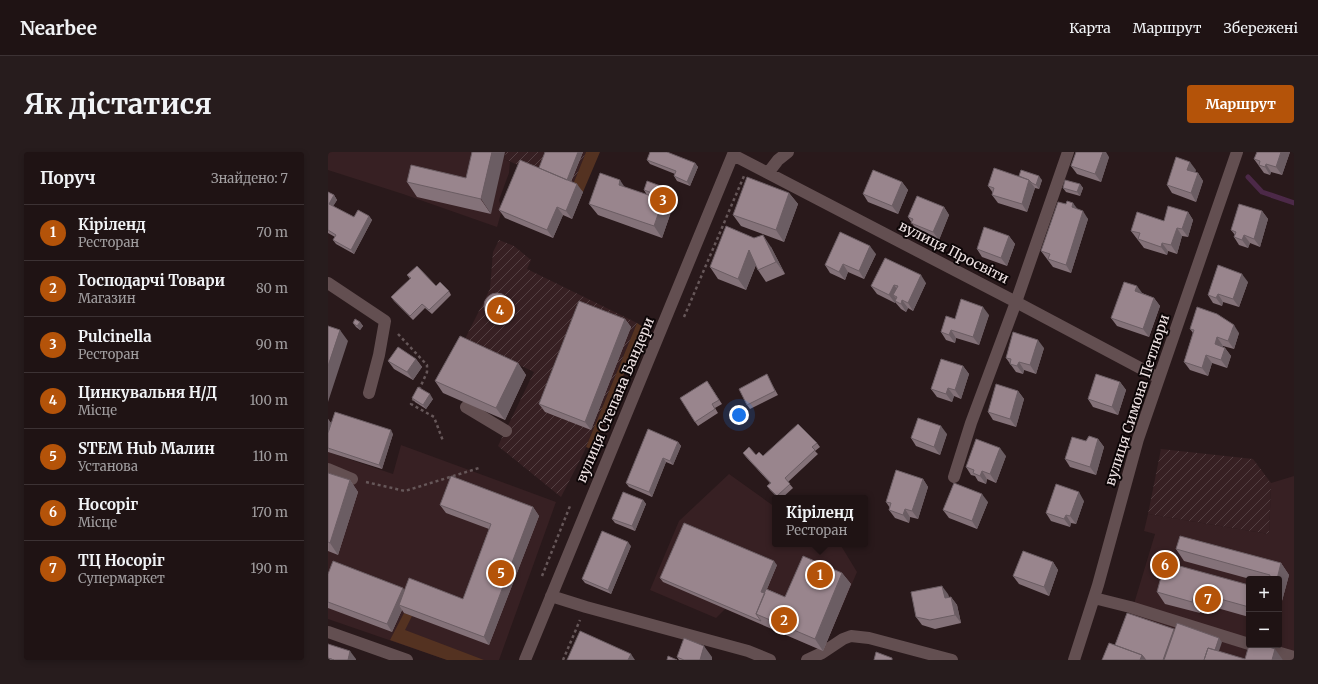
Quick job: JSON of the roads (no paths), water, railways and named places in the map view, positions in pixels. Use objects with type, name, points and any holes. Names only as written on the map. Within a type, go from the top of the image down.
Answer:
[{"type":"street","points":[[768,173],[778,160],[788,152]]},
{"type":"street","points":[[954,477],[971,423],[1016,302],[1068,152]]},
{"type":"street","name":"вулиця Симона Петлюри","points":[[1074,660],[1094,598],[1136,445],[1237,152]]},
{"type":"street","name":"вулиця Просвіти","points":[[734,154],[1159,378]]},
{"type":"street","name":"вулиця Степана Бандери","points":[[525,660],[734,154]]},
{"type":"street","points":[[328,283],[385,321],[379,355],[369,393]]},
{"type":"street","points":[[466,407],[506,431]]},
{"type":"street","points":[[328,469],[352,478]]},
{"type":"street","points":[[551,596],[639,621],[746,656],[770,660]]},
{"type":"street","points":[[1094,598],[1130,607],[1246,643]]},
{"type":"street","points":[[328,632],[407,660]]},
{"type":"street","points":[[807,660],[851,636],[869,638],[937,658],[952,660]]},
{"type":"street","points":[[1262,648],[1294,657]]},
{"type":"waterway","points":[[1248,177],[1262,192],[1294,203]]},
{"type":"place","name":"Pulcinella","points":[[663,200]]},
{"type":"place","name":"Цинкувальня Н/Д","points":[[500,310]]},
{"type":"place","name":"Носоріг","points":[[1165,565]]},
{"type":"place","name":"STEM Hub Малин","points":[[501,573]]},
{"type":"place","name":"Кіріленд","points":[[820,575]]},
{"type":"place","name":"ТЦ Носоріг","points":[[1208,599]]},
{"type":"place","name":"Господарчі Товари","points":[[784,620]]}]
